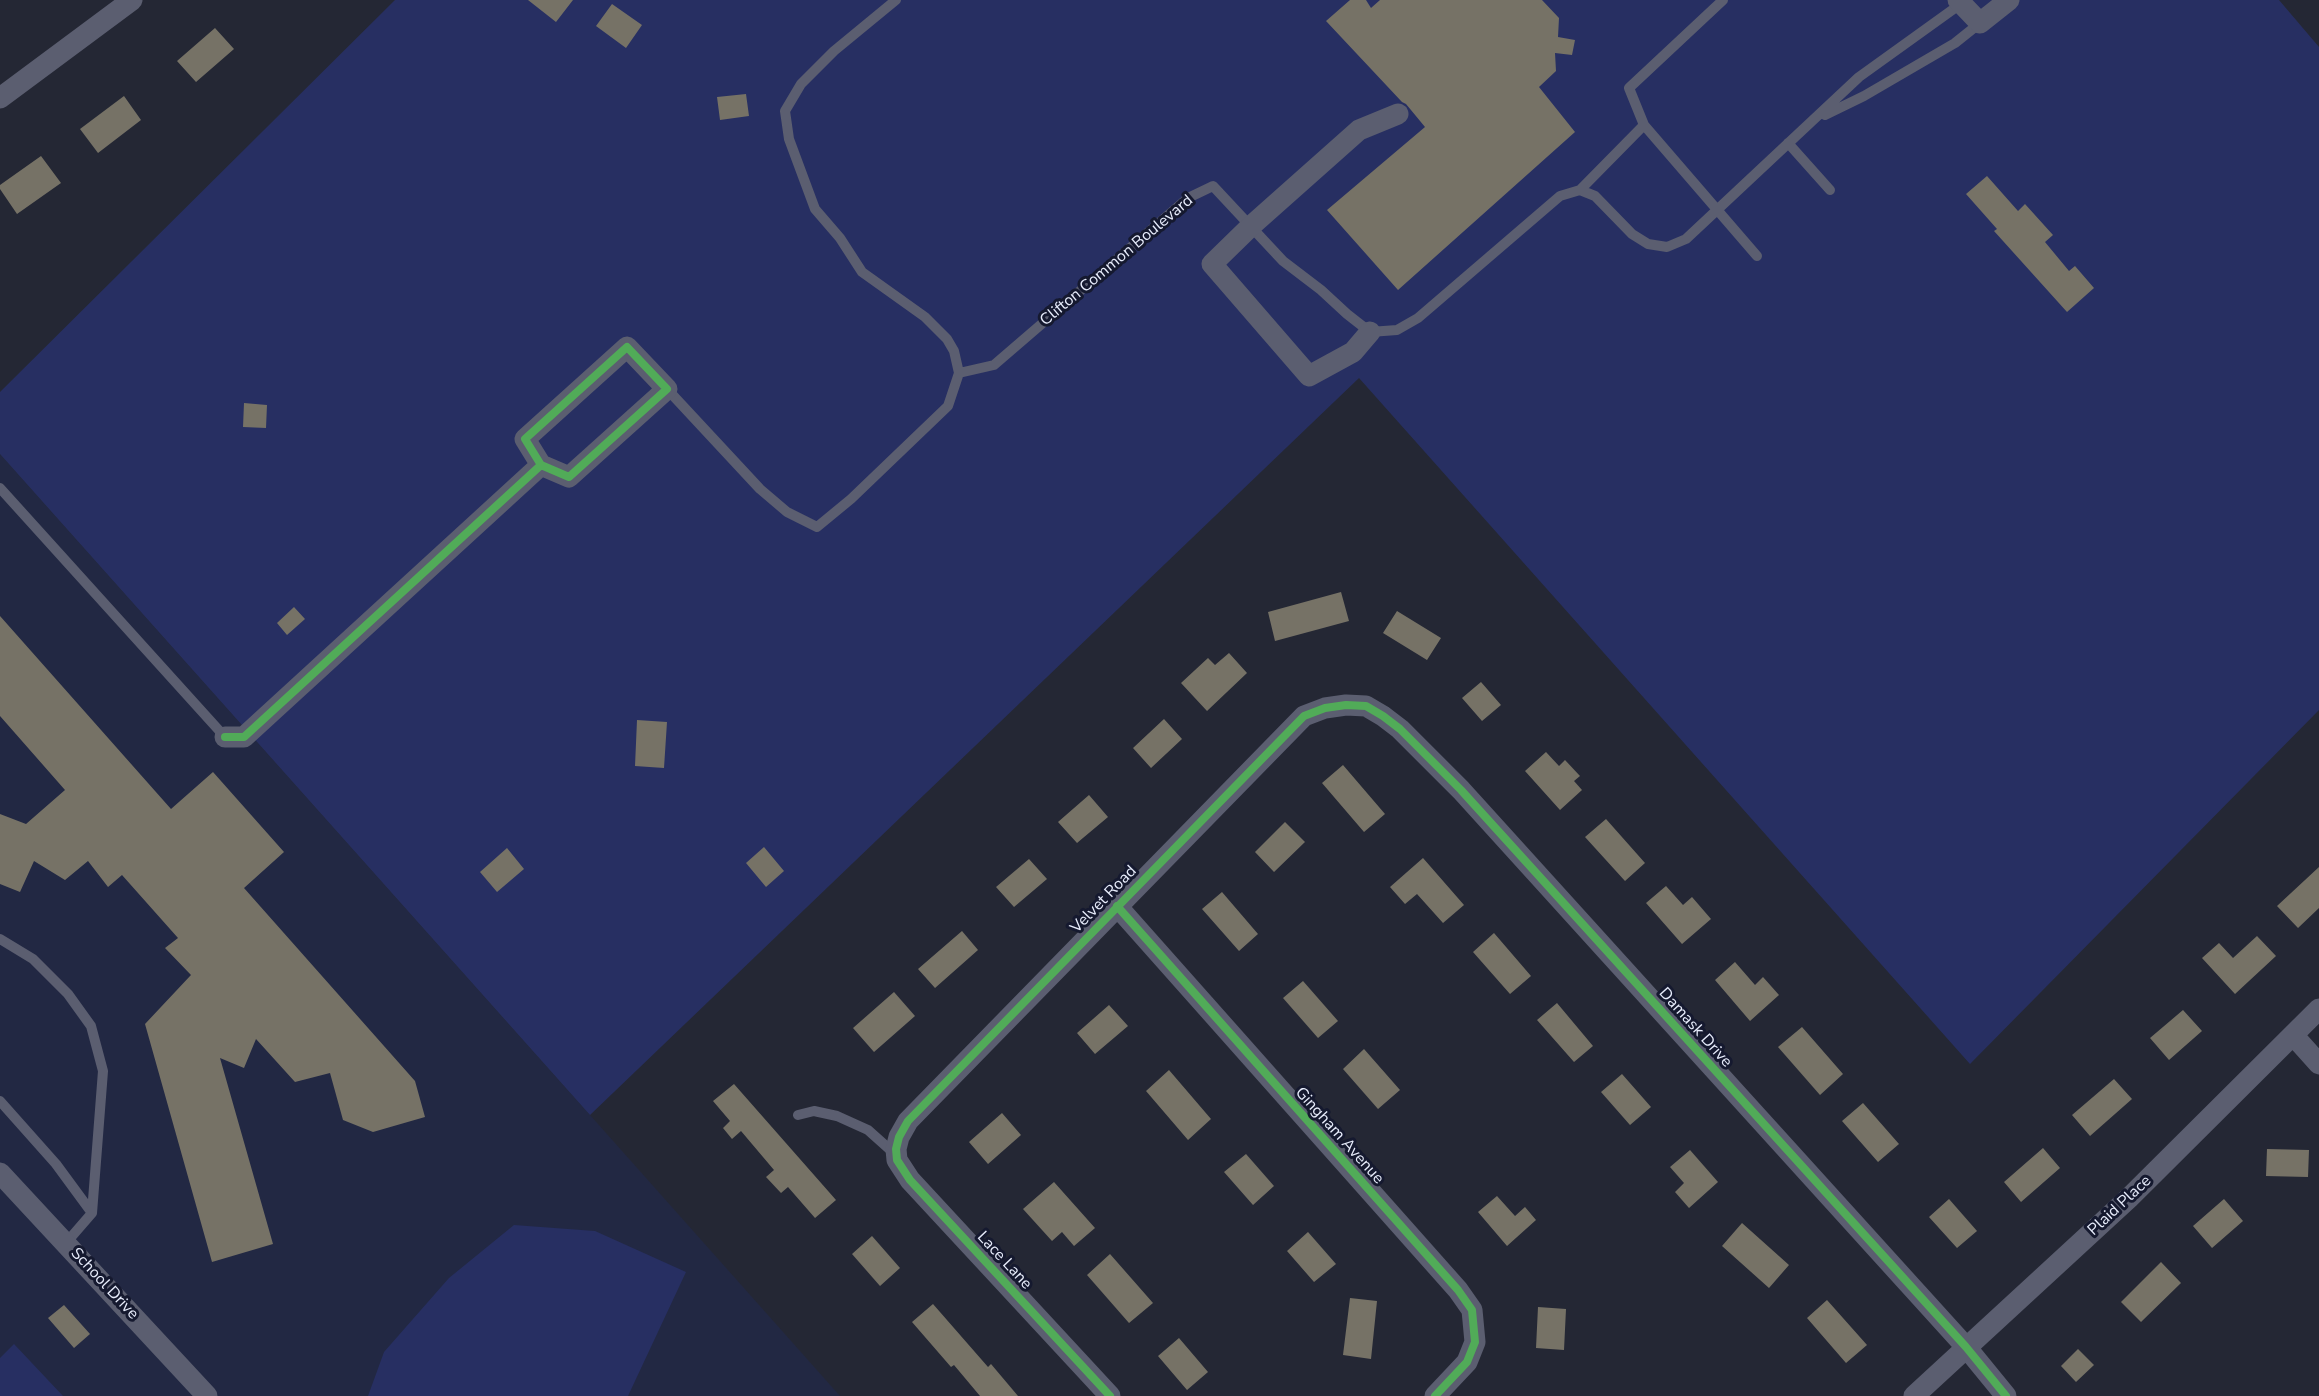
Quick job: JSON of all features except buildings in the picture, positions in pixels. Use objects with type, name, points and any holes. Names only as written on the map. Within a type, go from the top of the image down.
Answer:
[{"type":"street","points":[[0,98],[132,0]]},
{"type":"street","points":[[1962,1],[1980,23],[2009,0]]},
{"type":"street","points":[[1370,332],[1353,352],[1309,376],[1212,264],[1251,226],[1359,130],[1398,114]]},
{"type":"street","points":[[627,347],[667,389],[569,477],[541,465],[525,439],[627,347]]},
{"type":"street","points":[[225,737],[244,737],[541,465]]},
{"type":"street","name":"Velvet Road","points":[[897,1146],[908,1121],[1304,716],[1325,708],[1346,705]]},
{"type":"street","name":"Damask Drive","points":[[1346,705],[1366,706],[1392,722],[1461,790],[1966,1347],[2006,1396]]},
{"type":"street","name":"Gingham Avenue","points":[[1117,906],[1458,1290],[1472,1310],[1475,1342],[1467,1362],[1435,1396]]},
{"type":"street","name":"Plaid Place","points":[[1914,1396],[2128,1198],[2319,1009]]},
{"type":"street","points":[[2293,1035],[2319,1064]]},
{"type":"street","name":"Lace Lane","points":[[897,1146],[897,1160],[910,1180],[1110,1396]]},
{"type":"street","name":"School Drive","points":[[0,1173],[207,1396]]},
{"type":"lane","points":[[667,389],[760,489],[787,512],[816,527],[851,499],[948,406],[959,373],[954,351],[947,339],[925,317],[862,272],[840,238],[815,209],[789,139],[785,111],[801,84],[834,51],[897,0]]},
{"type":"lane","points":[[1723,0],[1629,88],[1644,125],[1757,256]]},
{"type":"lane","points":[[1580,190],[1595,196],[1632,234],[1648,244],[1667,247],[1686,239],[1788,143],[1817,119],[1859,77],[1962,1]]},
{"type":"lane","points":[[1817,119],[1864,96],[1955,43],[1980,23]]},
{"type":"lane","points":[[1370,332],[1397,330],[1418,318],[1560,196],[1580,190],[1644,125]]},
{"type":"lane","points":[[1788,143],[1830,190]]},
{"type":"lane","name":"Clifton Common Boulevard","points":[[959,373],[994,365],[1188,198],[1213,186],[1283,261],[1322,290],[1370,332]]},
{"type":"lane","points":[[0,488],[225,737]]},
{"type":"lane","points":[[0,939],[33,959],[68,994],[91,1026],[103,1071],[92,1213],[66,1243]]},
{"type":"lane","points":[[0,1101],[56,1164],[92,1213]]},
{"type":"lane","points":[[798,1115],[814,1111],[837,1116],[897,1146]]},
{"type":"shaded area","points":[[395,0],[2279,0],[2319,47],[2319,710],[1970,1064],[1359,378],[590,1115],[0,454],[0,392]]},
{"type":"shaded area","points":[[0,454],[590,1115],[840,1396],[0,1396]]},
{"type":"shaded area","points":[[514,1225],[595,1231],[686,1272],[628,1396],[368,1396],[384,1352],[449,1278]]},
{"type":"shaded area","points":[[14,1344],[63,1396],[0,1396],[0,1358]]},
{"type":"cycle path","points":[[225,737],[244,737],[541,465],[525,439],[627,347],[667,389],[569,477],[541,465]]},
{"type":"cycle path","points":[[1110,1396],[910,1180],[897,1160],[896,1149],[899,1137],[908,1121],[1304,716],[1325,708],[1346,705],[1366,706],[1383,716],[1400,729],[1461,790],[1966,1347],[2006,1396]]},
{"type":"cycle path","points":[[1117,906],[1458,1290],[1472,1310],[1475,1342],[1467,1362],[1435,1396]]}]
